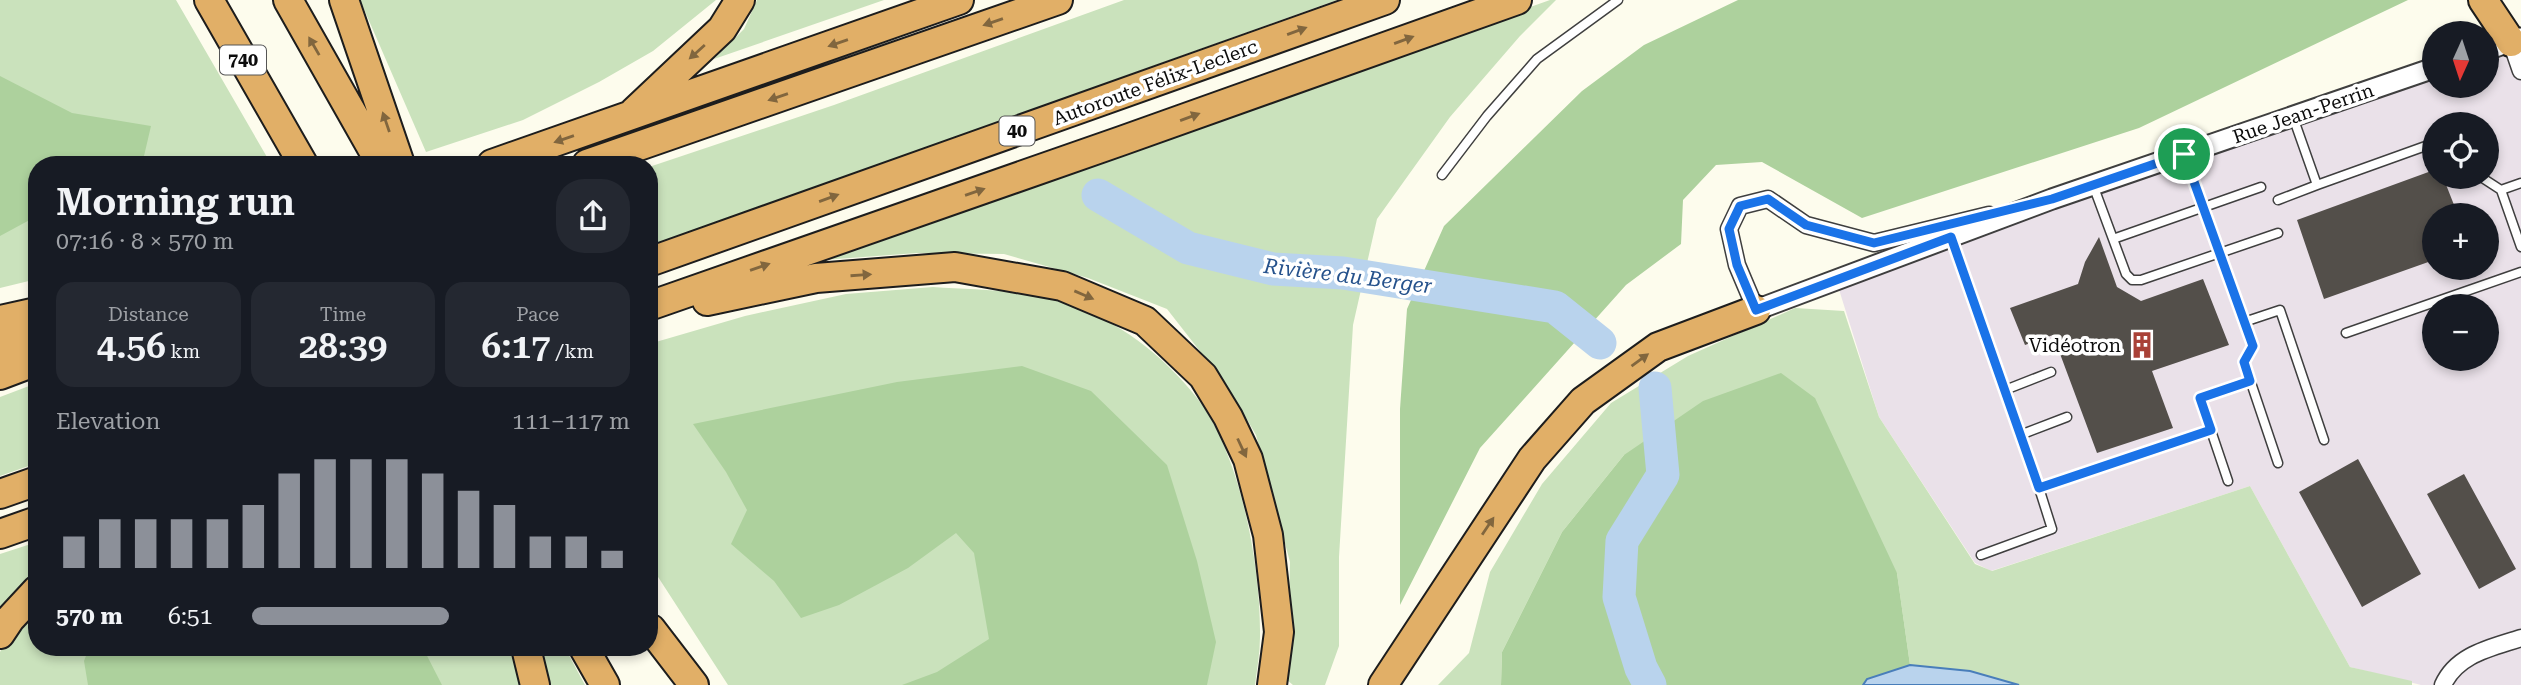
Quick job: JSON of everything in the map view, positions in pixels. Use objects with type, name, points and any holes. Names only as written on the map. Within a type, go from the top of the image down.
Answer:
[{"type":"highway","points":[[203,0],[236,47]]},
{"type":"highway","name":"740","points":[[209,0],[298,156]]},
{"type":"highway","points":[[288,0],[376,156]]},
{"type":"highway","points":[[344,0],[397,156]]},
{"type":"highway","points":[[629,117],[722,29],[740,0]]},
{"type":"highway","points":[[515,156],[959,0]]},
{"type":"highway","points":[[610,156],[1058,0]]},
{"type":"highway","name":"Autoroute Félix-Leclerc","points":[[658,259],[1385,0]]},
{"type":"highway","points":[[658,303],[1517,0]]},
{"type":"highway","points":[[2483,0],[2506,43]]},
{"type":"highway","points":[[2506,43],[2508,0]]},
{"type":"highway","points":[[658,311],[816,278],[955,267],[1062,286],[1145,321],[1203,376],[1228,417],[1248,459],[1268,535],[1279,632],[1272,685]]},
{"type":"highway","points":[[1383,685],[1532,459],[1583,401],[1658,347],[1756,310]]},
{"type":"highway","points":[[0,320],[28,314]]},
{"type":"highway","points":[[0,348],[28,337]]},
{"type":"highway","points":[[0,374],[28,364]]},
{"type":"highway","points":[[0,494],[28,484]]},
{"type":"highway","points":[[0,534],[28,524]]},
{"type":"highway","points":[[1401,685],[1470,554]]},
{"type":"highway","points":[[0,634],[28,600]]},
{"type":"highway","points":[[658,638],[694,685]]},
{"type":"highway","points":[[658,642],[680,685]]},
{"type":"highway","points":[[528,656],[535,685]]},
{"type":"highway","points":[[589,656],[605,685]]},
{"type":"street","points":[[2506,43],[2521,71]]},
{"type":"street","name":"Rue Jean-Perrin","points":[[2052,199],[1874,243],[1806,225],[1768,199],[1740,206],[1729,229],[1737,265],[1756,310],[2052,199],[2422,72]]},
{"type":"street","points":[[2443,685],[2448,673],[2461,660],[2521,638]]},
{"type":"lane","points":[[1441,175],[1487,116],[1537,59],[1618,0]]},
{"type":"lane","points":[[2293,117],[2316,185]]},
{"type":"lane","points":[[2278,200],[2422,147]]},
{"type":"lane","points":[[2184,154],[2253,346],[2244,362],[2278,463]]},
{"type":"lane","points":[[2501,191],[2521,183]]},
{"type":"lane","points":[[2093,185],[2126,274],[2132,280],[2141,281],[2278,233]]},
{"type":"lane","points":[[2113,239],[2261,187]]},
{"type":"lane","points":[[2498,189],[2521,247]]},
{"type":"lane","points":[[1951,237],[2052,529],[1980,555]]},
{"type":"lane","points":[[2346,333],[2521,272]]},
{"type":"lane","points":[[2244,322],[2280,310],[2324,440]]},
{"type":"lane","points":[[2005,390],[2051,372]]},
{"type":"lane","points":[[2228,481],[2200,398],[2250,381]]},
{"type":"lane","points":[[2020,435],[2067,417]]},
{"type":"lane","points":[[2039,488],[2211,430]]},
{"type":"shaded area","points":[[2521,38],[2521,685],[2421,685],[2350,667],[2250,486],[1991,571],[1975,563],[1879,417],[1836,280],[2422,72],[2422,98],[2499,98],[2499,46]]},
{"type":"green space","points":[[0,0],[176,0],[266,156],[28,156],[28,281],[0,288]]},
{"type":"green space","points":[[360,0],[716,0],[653,51],[599,82],[523,120],[426,152]]},
{"type":"green space","points":[[757,0],[884,0],[714,59],[744,29]]},
{"type":"green space","points":[[1124,0],[1337,0],[658,244],[658,164],[834,105]]},
{"type":"green space","points":[[1556,0],[1520,36],[1450,117],[1377,219],[1353,325],[1339,557],[1339,646],[1325,685],[1293,685],[1287,680],[1290,562],[1256,435],[1228,387],[1167,309],[1088,278],[1004,254],[917,253],[823,260]]},
{"type":"green space","points":[[1738,0],[2408,0],[2139,128],[1862,218],[1762,162],[1716,165],[1683,200],[1681,244],[1626,285],[1480,448],[1400,605],[1400,409],[1407,309],[1444,226],[1582,91],[1644,45]]},
{"type":"green space","points":[[0,76],[72,113],[151,126],[144,156],[28,156],[28,221],[0,236]]},
{"type":"green space","points":[[933,287],[1000,291],[1049,298],[1084,310],[1121,329],[1169,367],[1197,398],[1212,422],[1237,480],[1257,578],[1260,637],[1255,685],[728,685],[658,577],[658,341],[745,316],[846,294]]},
{"type":"green space","points":[[1795,308],[1844,311],[1879,417],[1975,564],[1992,571],[2250,486],[2350,667],[2412,681],[2412,685],[2019,685],[1970,671],[1910,665],[1897,573],[1624,455],[1562,532],[1502,652],[1501,685],[1438,685],[1469,653],[1490,572],[1542,484],[1611,403],[1688,356]]},
{"type":"green space","points":[[1022,366],[1091,391],[1167,465],[1197,561],[1216,642],[1207,685],[902,685],[937,672],[989,639],[974,553],[956,533],[908,568],[839,605],[801,618],[774,581],[731,544],[747,510],[726,472],[693,424],[897,382]]},
{"type":"green space","points":[[1781,373],[1815,398],[1897,573],[1910,665],[1867,679],[1863,685],[1501,685],[1502,652],[1562,532],[1624,455],[1703,401]]},
{"type":"green space","points":[[28,386],[28,466],[0,476],[0,397]]},
{"type":"green space","points":[[28,545],[28,586],[0,612],[0,554]]},
{"type":"green space","points":[[28,618],[28,656],[514,656],[520,685],[0,685],[0,652],[8,637]]},
{"type":"green space","points":[[86,656],[427,656],[442,685],[88,685],[84,661]]},
{"type":"green space","points":[[539,656],[569,656],[585,685],[546,685]]},
{"type":"water","points":[[1910,665],[1970,671],[2019,685],[1863,685],[1867,679]]},
{"type":"building","points":[[2422,174],[2422,189],[2448,189],[2453,203],[2422,203],[2422,264],[2324,299],[2297,220]]},
{"type":"building","name":"Vidéotron","points":[[2099,237],[2117,287],[2141,301],[2203,279],[2229,345],[2152,371],[2173,428],[2097,453],[2053,335],[2025,345],[2010,308],[2078,284],[2085,262]]},
{"type":"building","points":[[2358,459],[2421,574],[2362,607],[2299,492]]},
{"type":"building","points":[[2464,474],[2516,569],[2479,589],[2427,494]]},
{"type":"waterway","name":"Rivière du Berger","points":[[1098,195],[1188,248],[1273,269],[1343,273],[1555,307],[1600,343]]},
{"type":"waterway","name":"Rivière du Berger","points":[[1650,685],[1641,668],[1619,597],[1622,541],[1663,475],[1655,388]]},
{"type":"place","name":"Vidéotron","points":[[2142,345]]},
{"type":"route","points":[[2184,154],[2253,346],[2244,362],[2250,381],[2200,398],[2211,430],[2039,488],[1951,237],[1756,310],[1737,265],[1729,229],[1740,206],[1768,199],[1806,225],[1874,243],[2052,199],[2184,154]]}]
